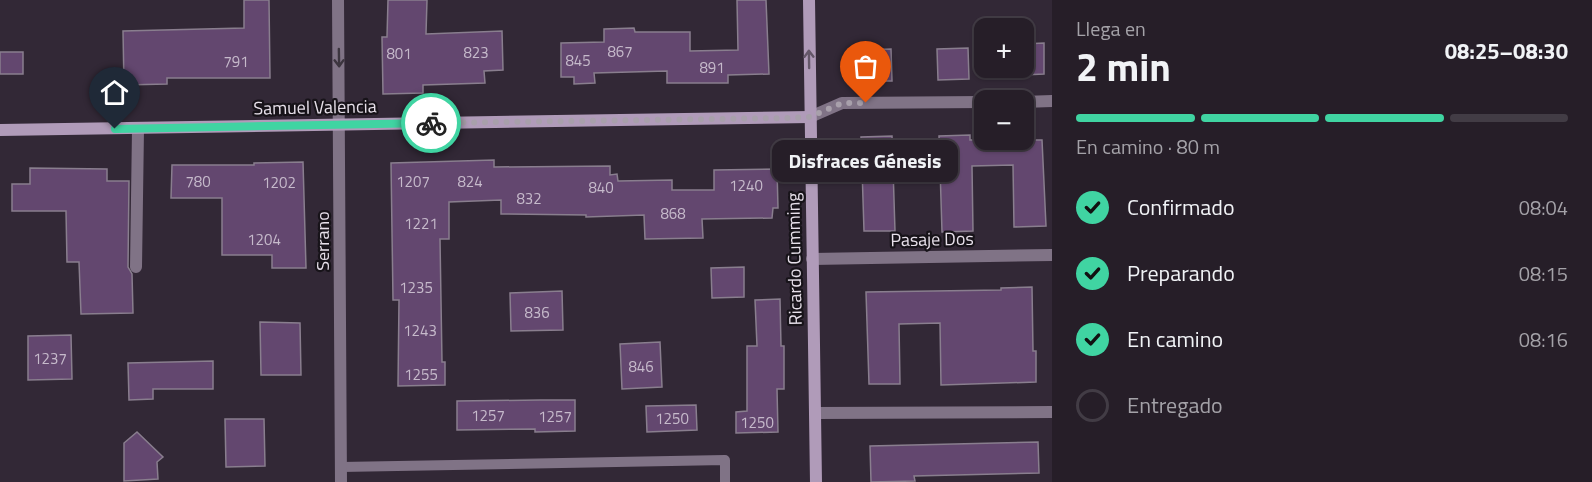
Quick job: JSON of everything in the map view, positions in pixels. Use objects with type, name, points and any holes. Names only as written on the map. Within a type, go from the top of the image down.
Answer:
[{"type":"main road","name":"Ricardo Cumming","points":[[809,0],[816,482]]},
{"type":"main road","name":"Samuel Valencia","points":[[0,130],[810,117]]},
{"type":"street","name":"Serrano","points":[[338,0],[341,482]]},
{"type":"street","points":[[1034,102],[1052,101]]},
{"type":"street","points":[[810,117],[842,103],[974,102]]},
{"type":"street","points":[[136,267],[138,129]]},
{"type":"street","name":"Pasaje Dos","points":[[812,259],[1052,255]]},
{"type":"street","points":[[815,413],[1052,412]]},
{"type":"lane","points":[[341,467],[725,460],[725,482]]},
{"type":"building","points":[[244,0],[269,0],[270,78],[167,78],[167,84],[124,85],[123,31],[244,28]]},
{"type":"building","points":[[388,0],[427,0],[426,34],[502,31],[503,70],[484,71],[485,83],[423,85],[423,93],[383,94],[382,37],[387,37]]},
{"type":"building","points":[[737,0],[766,0],[769,74],[728,75],[728,83],[667,83],[667,71],[594,73],[595,83],[574,84],[574,77],[561,77],[561,43],[604,42],[604,29],[634,28],[635,32],[690,32],[690,51],[738,50]]},
{"type":"building","points":[[1034,43],[1044,43],[1044,74],[1034,74]]},
{"type":"building","points":[[968,48],[969,79],[938,80],[937,49]]},
{"type":"building","points":[[891,49],[892,81],[861,81],[860,50]]},
{"type":"building","points":[[0,52],[23,52],[23,74],[0,74]]},
{"type":"building","points":[[970,135],[970,140],[974,140],[974,150],[1034,150],[1034,140],[1042,140],[1046,226],[1014,227],[1013,165],[972,166],[973,231],[942,232],[939,136]]},
{"type":"building","points":[[892,136],[895,231],[864,231],[861,137]]},
{"type":"building","points":[[494,160],[494,167],[610,166],[610,175],[617,174],[618,181],[672,180],[672,190],[714,190],[714,170],[777,169],[778,208],[773,208],[772,218],[702,219],[703,238],[645,239],[644,215],[586,217],[586,215],[501,214],[501,200],[449,202],[449,239],[440,239],[442,362],[445,362],[445,385],[398,386],[399,300],[393,300],[391,163]]},
{"type":"building","points":[[303,162],[306,268],[272,268],[272,255],[222,255],[222,198],[171,198],[172,165],[254,165],[254,163]]},
{"type":"building","points":[[30,168],[107,169],[107,181],[129,181],[128,267],[132,274],[133,313],[81,314],[79,262],[67,262],[66,211],[12,211],[12,184],[30,184]]},
{"type":"building","points":[[744,267],[744,297],[712,298],[711,268]]},
{"type":"building","points":[[1032,287],[1036,382],[941,385],[940,323],[899,324],[900,384],[869,384],[866,292],[1001,290],[1001,288]]},
{"type":"building","points":[[562,291],[563,330],[511,331],[510,293]]},
{"type":"building","points":[[780,299],[781,346],[784,346],[784,389],[777,389],[778,432],[736,433],[736,412],[747,411],[747,346],[757,346],[755,300]]},
{"type":"building","points":[[260,322],[300,323],[301,375],[261,375]]},
{"type":"building","points":[[71,335],[72,379],[28,380],[28,336]]},
{"type":"building","points":[[660,342],[662,387],[622,389],[620,344]]},
{"type":"building","points":[[213,361],[213,389],[153,389],[153,399],[129,400],[128,363]]},
{"type":"building","points":[[575,400],[575,431],[457,430],[457,401]]},
{"type":"building","points":[[696,405],[697,430],[647,432],[646,406]]},
{"type":"building","points":[[225,419],[264,419],[265,466],[226,467]]},
{"type":"building","points":[[137,432],[163,457],[157,462],[158,479],[124,481],[124,443]]},
{"type":"building","points":[[1038,442],[1039,473],[914,476],[915,481],[871,482],[870,446]]},
{"type":"way so far","points":[[431,123],[810,117],[842,103],[866,103]]},
{"type":"place","name":"Disfraces Génesis","points":[[866,103]]},
{"type":"route","points":[[115,129],[431,123]]}]
